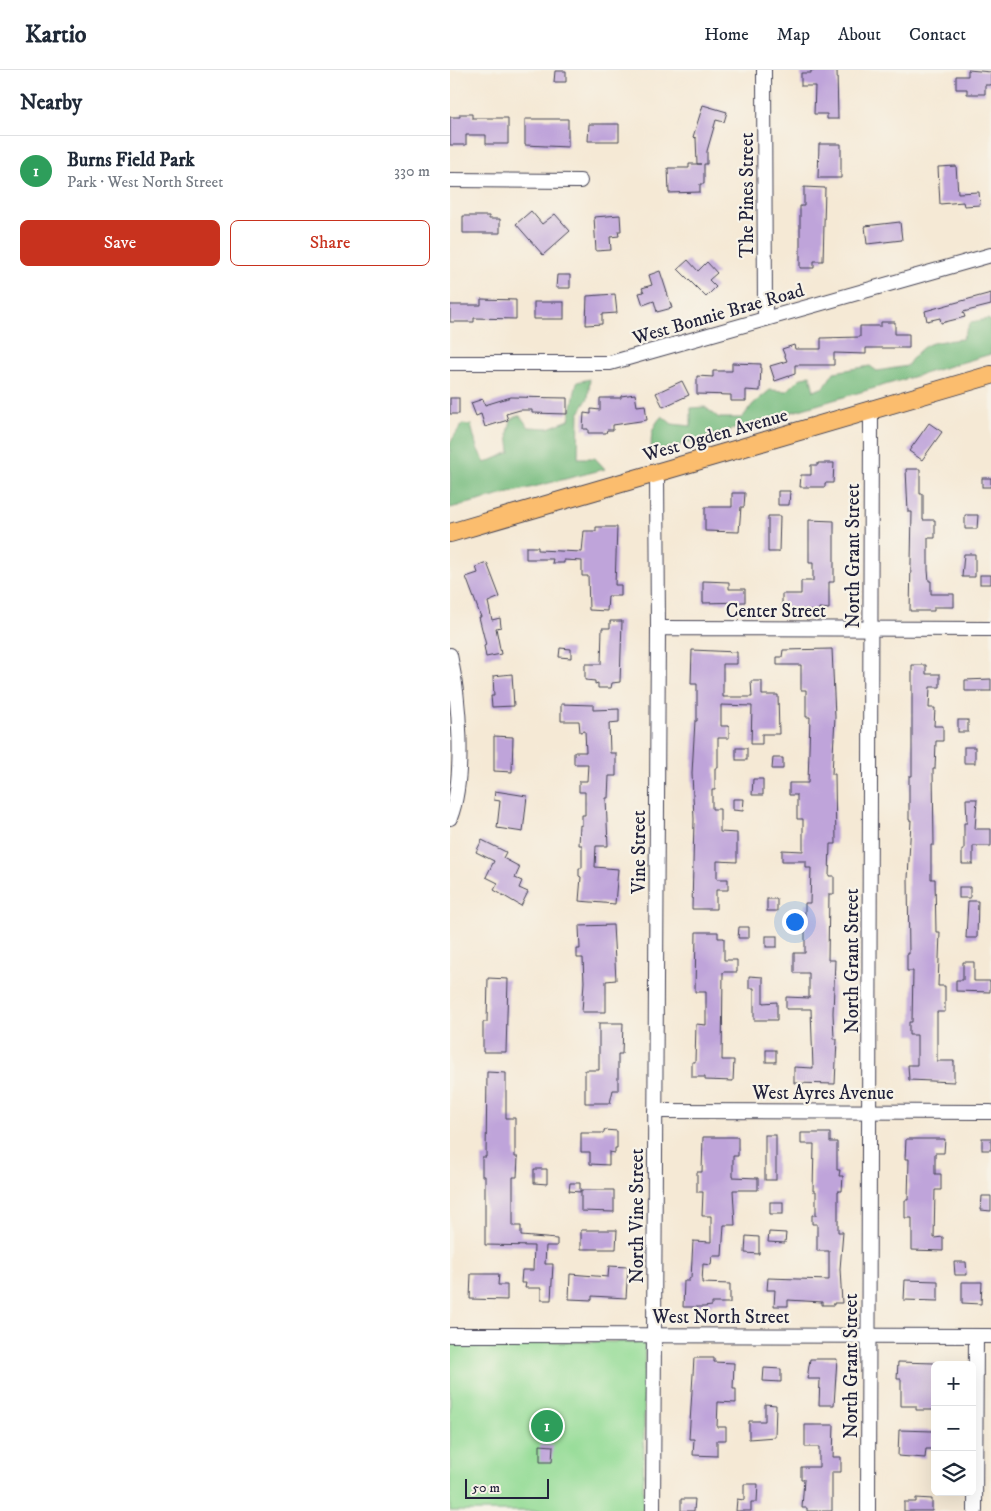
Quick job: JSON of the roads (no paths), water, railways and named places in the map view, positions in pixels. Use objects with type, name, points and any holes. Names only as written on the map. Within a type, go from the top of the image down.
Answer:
[{"type":"main road","name":"West Ogden Avenue","points":[[450,533],[991,375]]},
{"type":"street","name":"The Pines Street","points":[[764,70],[765,319]]},
{"type":"street","points":[[450,180],[580,182]]},
{"type":"street","name":"West Bonnie Brae Road","points":[[450,363],[610,363],[991,255]]},
{"type":"street","name":"North Grant Street","points":[[868,1511],[871,411]]},
{"type":"street","points":[[657,473],[658,628]]},
{"type":"street","name":"Center Street","points":[[658,628],[991,629]]},
{"type":"street","name":"Vine Street","points":[[656,980],[658,628]]},
{"type":"street","points":[[450,655],[458,728],[457,788],[450,818]]},
{"type":"street","name":"North Vine Street","points":[[653,1511],[656,980]]},
{"type":"street","name":"West Ayres Avenue","points":[[655,1111],[991,1112]]},
{"type":"street","name":"West North Street","points":[[450,1334],[991,1336]]},
{"type":"street","points":[[976,1336],[976,1511]]},
{"type":"place","name":"Burns Field Park","points":[[547,1426]]}]
